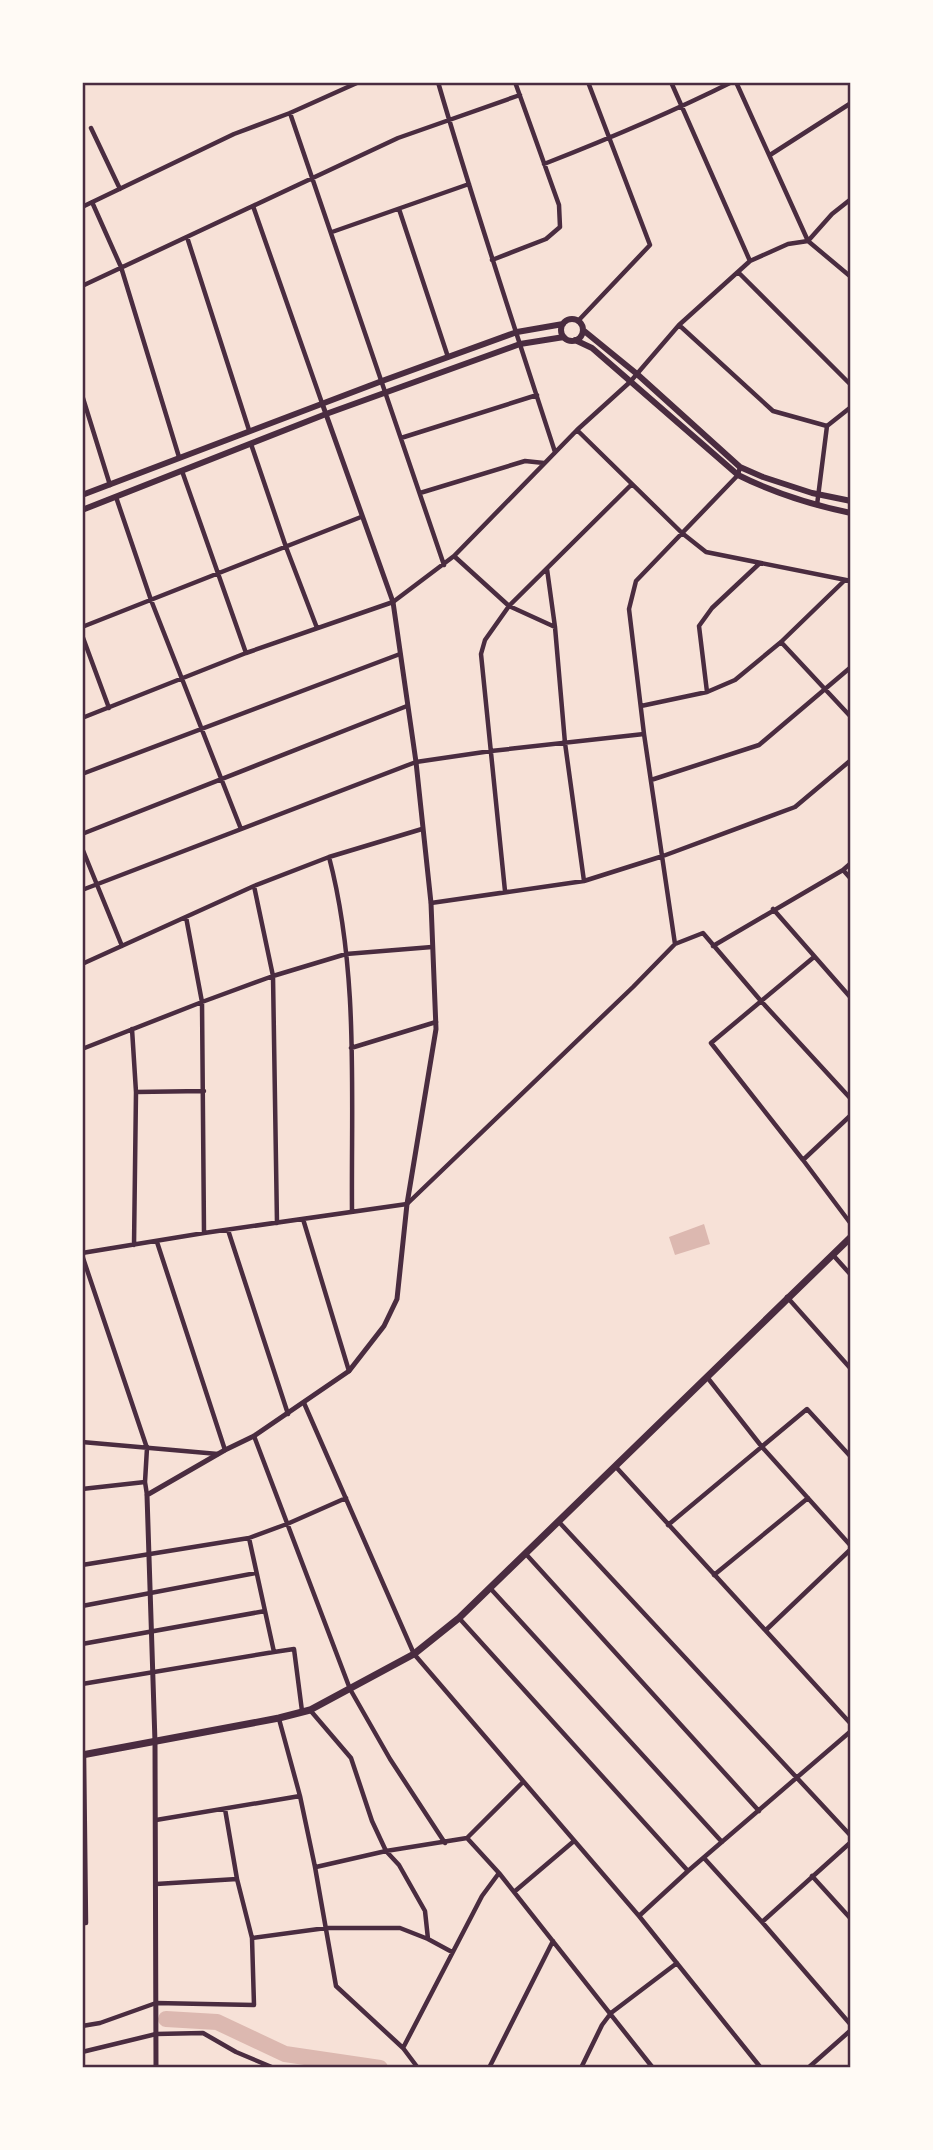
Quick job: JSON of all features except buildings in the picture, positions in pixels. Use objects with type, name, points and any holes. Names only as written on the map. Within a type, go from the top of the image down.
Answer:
[{"type":"main road","points":[[82,495],[249,430],[517,332],[563,324],[572,319],[578,321],[583,330],[637,374],[740,467],[819,495],[851,501]]},
{"type":"main road","points":[[563,324],[561,331],[564,337]]},
{"type":"main road","points":[[575,341],[583,330]]},
{"type":"main road","points":[[82,510],[386,392],[520,344],[564,337],[592,348],[738,475],[763,488],[817,506],[851,513]]},
{"type":"main road","points":[[83,1755],[306,1711],[414,1654],[459,1618],[851,1237]]},
{"type":"street","points":[[82,207],[234,134],[290,113],[359,82]]},
{"type":"street","points":[[438,82],[492,260],[555,452]]},
{"type":"street","points":[[492,260],[546,239],[560,227],[559,205],[515,82]]},
{"type":"street","points":[[578,321],[650,245],[588,82]]},
{"type":"street","points":[[671,82],[750,261]]},
{"type":"street","points":[[544,164],[682,107],[734,82],[808,241],[851,277]]},
{"type":"street","points":[[82,286],[398,138],[520,95]]},
{"type":"street","points":[[770,155],[851,103]]},
{"type":"street","points":[[290,113],[444,565]]},
{"type":"street","points":[[91,128],[120,189]]},
{"type":"street","points":[[332,232],[469,184]]},
{"type":"street","points":[[82,718],[246,653],[393,602],[454,556],[577,430],[630,382],[679,325],[750,261],[788,244],[808,241],[832,214],[851,199]]},
{"type":"street","points":[[92,202],[121,267],[179,457]]},
{"type":"street","points":[[147,1495],[254,1436],[349,1371],[384,1326],[397,1299],[407,1204],[436,1029],[431,903],[416,762],[393,602],[253,206]]},
{"type":"street","points":[[399,209],[448,357]]},
{"type":"street","points":[[187,237],[249,430]]},
{"type":"street","points":[[739,273],[851,385]]},
{"type":"street","points":[[679,325],[773,411],[827,426]]},
{"type":"street","points":[[82,395],[110,485]]},
{"type":"street","points":[[401,438],[537,395]]},
{"type":"street","points":[[817,506],[827,426],[851,407]]},
{"type":"street","points":[[577,430],[682,533],[706,552],[848,581]]},
{"type":"street","points":[[251,443],[317,628]]},
{"type":"street","points":[[420,493],[525,461],[544,463]]},
{"type":"street","points":[[675,944],[629,610],[636,581],[738,475],[740,467]]},
{"type":"street","points":[[182,471],[246,653]]},
{"type":"street","points":[[505,891],[481,654],[485,640],[509,606],[632,484]]},
{"type":"street","points":[[116,497],[151,600],[241,828]]},
{"type":"street","points":[[82,627],[361,517]]},
{"type":"street","points":[[454,556],[509,606],[555,628]]},
{"type":"street","points":[[707,692],[699,626],[712,608],[760,563]]},
{"type":"street","points":[[547,568],[565,743],[584,881]]},
{"type":"street","points":[[641,706],[707,692],[735,680],[848,581]]},
{"type":"street","points":[[82,635],[109,708]]},
{"type":"street","points":[[781,642],[851,717]]},
{"type":"street","points":[[82,774],[400,654]]},
{"type":"street","points":[[651,780],[759,746],[851,667]]},
{"type":"street","points":[[82,834],[407,706]]},
{"type":"street","points":[[82,890],[416,762],[644,734]]},
{"type":"street","points":[[431,903],[584,881],[663,856],[795,807],[851,760]]},
{"type":"street","points":[[82,964],[254,886],[329,857],[422,829]]},
{"type":"street","points":[[82,848],[122,947]]},
{"type":"street","points":[[329,857],[339,894],[346,954],[351,1048],[352,1211]]},
{"type":"street","points":[[713,946],[851,863]]},
{"type":"street","points":[[843,870],[851,879]]},
{"type":"street","points":[[254,886],[273,976],[277,1223]]},
{"type":"street","points":[[773,909],[851,998]]},
{"type":"street","points":[[186,917],[202,1002],[204,1233]]},
{"type":"street","points":[[156,2068],[155,1742],[145,1482],[147,1448],[82,1254],[204,1233],[407,1204],[675,944],[703,933],[851,1099]]},
{"type":"street","points":[[82,1049],[273,976],[346,954],[432,947]]},
{"type":"street","points":[[814,957],[711,1043],[851,1224]]},
{"type":"street","points":[[351,1048],[436,1022]]},
{"type":"street","points":[[132,1029],[136,1092],[134,1245]]},
{"type":"street","points":[[136,1092],[204,1091]]},
{"type":"street","points":[[803,1160],[851,1115]]},
{"type":"street","points":[[303,1219],[349,1371]]},
{"type":"street","points":[[228,1230],[288,1414]]},
{"type":"street","points":[[157,1241],[221,1452]]},
{"type":"street","points":[[833,1255],[851,1275]]},
{"type":"street","points":[[787,1297],[851,1369]]},
{"type":"street","points":[[706,1377],[762,1447],[851,1548],[766,1630]]},
{"type":"street","points":[[304,1403],[414,1654],[639,1916],[761,2068]]},
{"type":"street","points":[[668,1525],[807,1409],[851,1457]]},
{"type":"street","points":[[254,1436],[349,1689],[390,1759],[445,1843]]},
{"type":"street","points":[[82,1442],[221,1452]]},
{"type":"street","points":[[615,1467],[851,1724]]},
{"type":"street","points":[[82,1489],[145,1482]]},
{"type":"street","points":[[82,1565],[248,1538],[345,1498]]},
{"type":"street","points":[[714,1575],[808,1498]]},
{"type":"street","points":[[558,1521],[851,1836]]},
{"type":"street","points":[[248,1538],[274,1652]]},
{"type":"street","points":[[525,1553],[759,1811]]},
{"type":"street","points":[[82,1606],[256,1573]]},
{"type":"street","points":[[490,1588],[722,1842]]},
{"type":"street","points":[[82,1644],[265,1611]]},
{"type":"street","points":[[459,1618],[688,1871]]},
{"type":"street","points":[[82,1684],[294,1649],[306,1711],[351,1758],[372,1821],[386,1851],[399,1865],[425,1911],[428,1939]]},
{"type":"street","points":[[279,1718],[300,1796],[336,1986],[403,2048],[418,2068]]},
{"type":"street","points":[[639,1916],[851,1731]]},
{"type":"street","points":[[82,1923],[86,1923],[83,1755]]},
{"type":"street","points":[[315,1867],[386,1851],[467,1838],[523,1782]]},
{"type":"street","points":[[156,1820],[300,1796]]},
{"type":"street","points":[[82,2026],[156,2003],[254,2006],[252,1938],[237,1879],[225,1809]]},
{"type":"street","points":[[467,1838],[499,1873],[653,2068]]},
{"type":"street","points":[[514,1892],[574,1841]]},
{"type":"street","points":[[762,1922],[851,1842]]},
{"type":"street","points":[[704,1858],[851,2027],[808,2068]]},
{"type":"street","points":[[403,2048],[482,1896],[499,1873]]},
{"type":"street","points":[[813,1876],[851,1919]]},
{"type":"street","points":[[156,1884],[237,1879]]},
{"type":"street","points":[[252,1938],[326,1928],[400,1928],[452,1952]]},
{"type":"street","points":[[489,2068],[553,1941]]},
{"type":"street","points":[[582,2068],[611,2012],[677,1963]]},
{"type":"street","points":[[82,2052],[156,2034],[203,2033],[236,2052],[274,2068]]},
{"type":"shaded area","points":[[704,1224],[710,1244],[675,1255],[669,1237]]},
{"type":"waterway","points":[[166,2019],[217,2022],[285,2054],[380,2068]]}]
